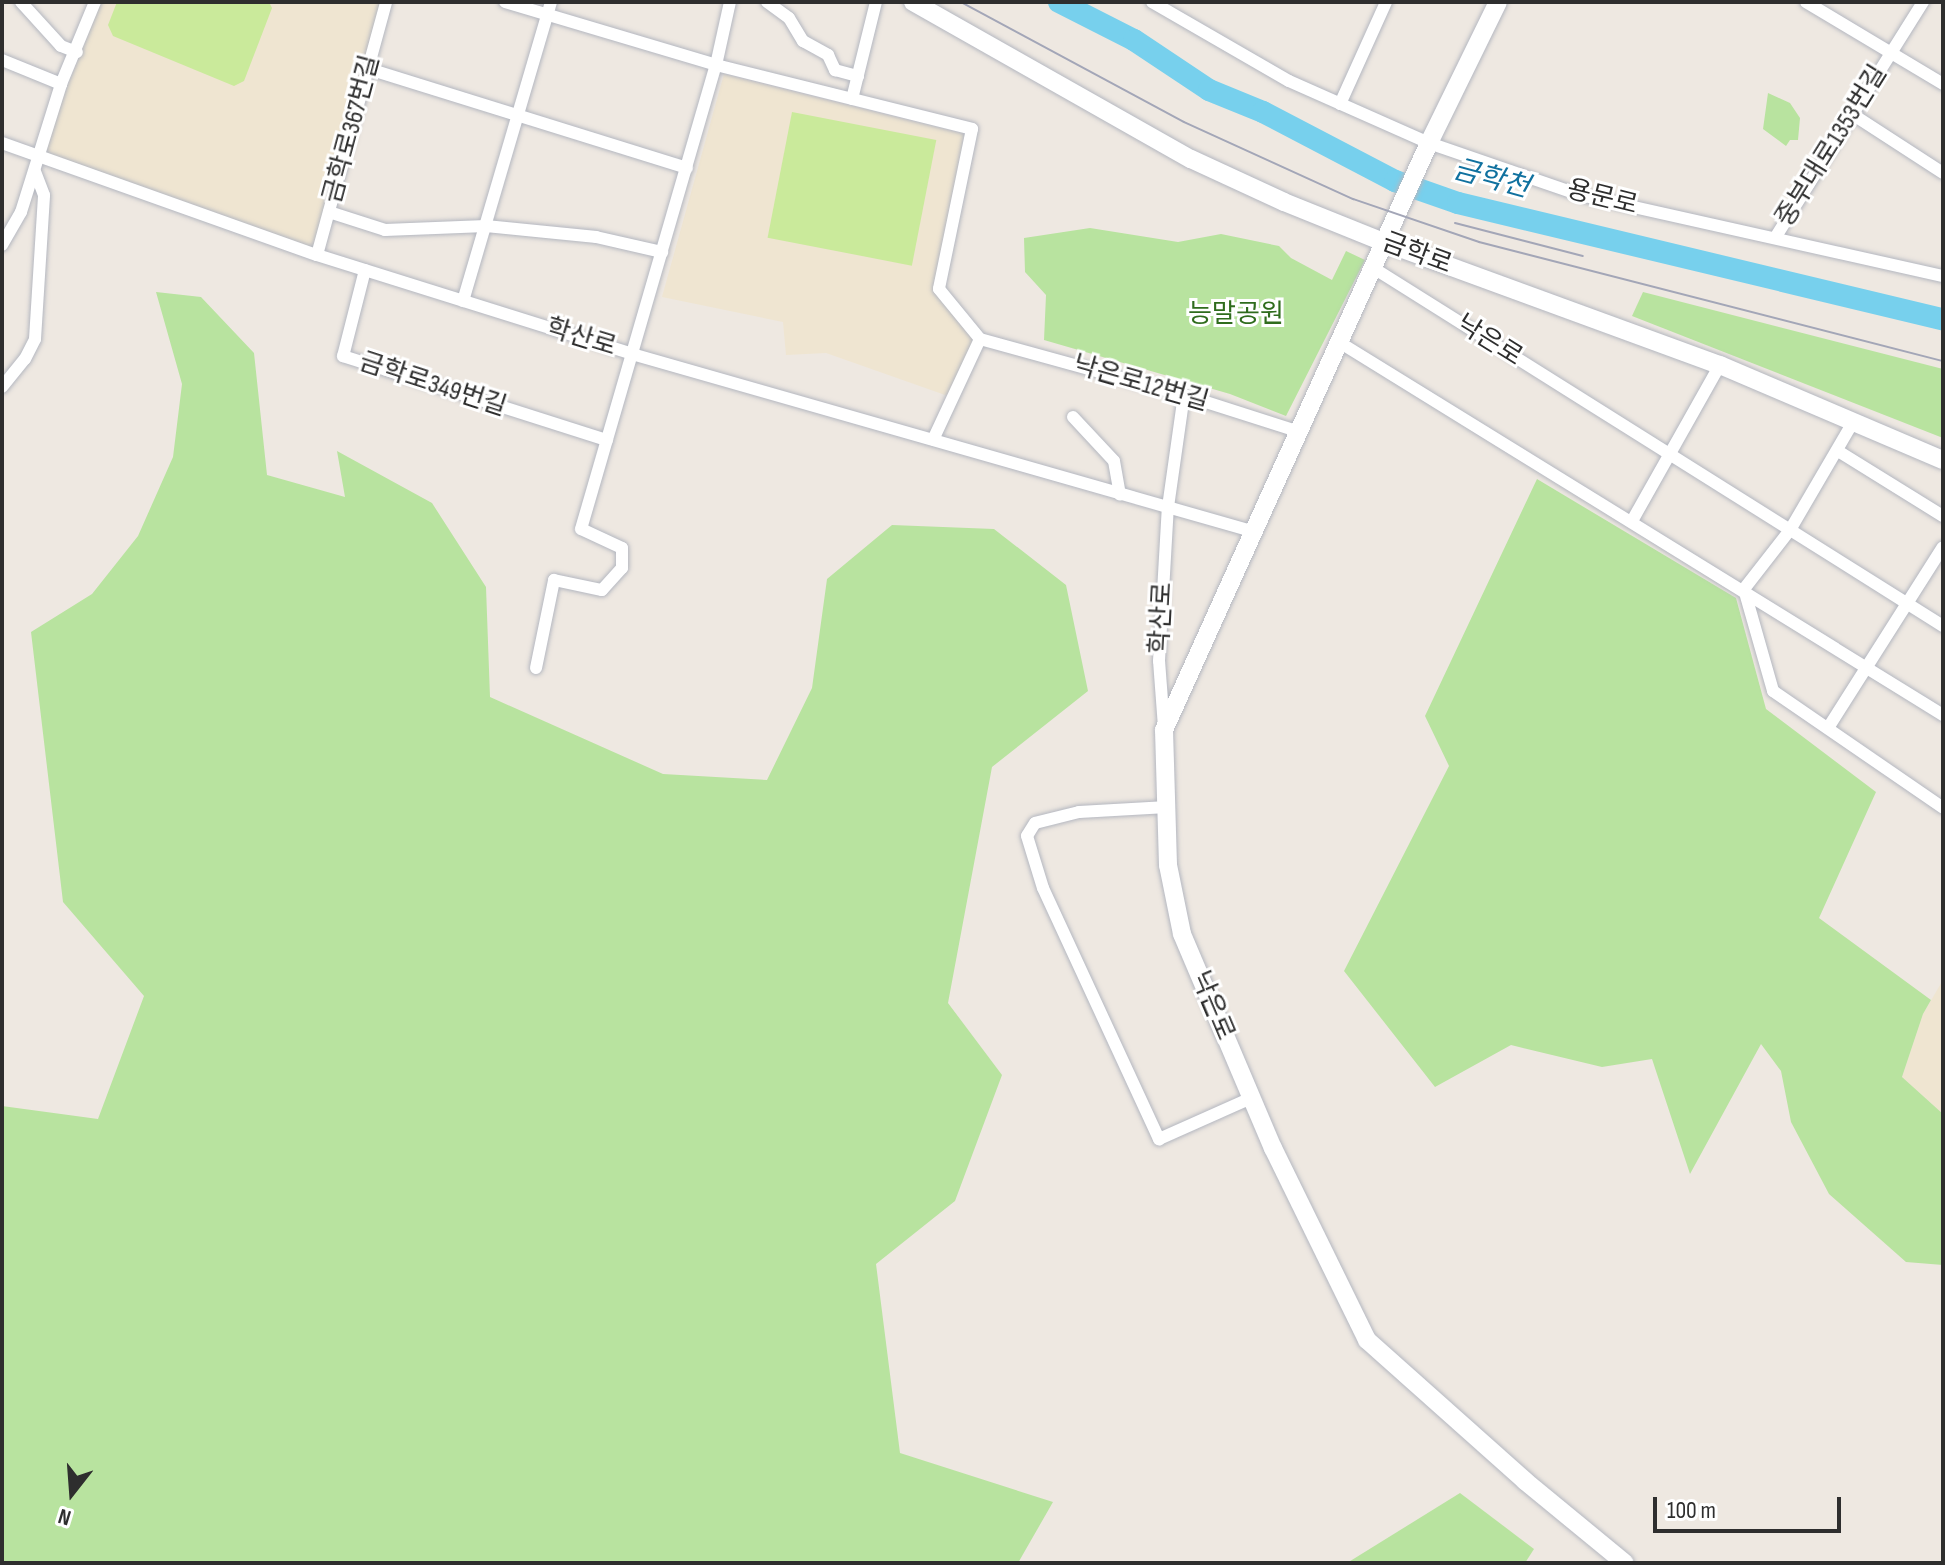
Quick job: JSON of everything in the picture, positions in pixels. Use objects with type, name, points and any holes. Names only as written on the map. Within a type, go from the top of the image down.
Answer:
[{"type":"main road","name":"금학로","points":[[913,2],[1191,159],[1386,243],[1720,365],[1852,424],[1943,460]]},
{"type":"main road","name":"낙은로","points":[[1498,2],[1427,147],[1375,269],[1164,730],[1168,865],[1182,934],[1251,1098],[1367,1340],[1525,1481],[1625,1563]]},
{"type":"street","points":[[21,2],[61,46],[77,52]]},
{"type":"street","points":[[2,245],[21,212],[61,84],[77,52],[95,2]]},
{"type":"street","name":"금학로367번길","points":[[317,255],[386,2]]},
{"type":"street","points":[[505,2],[549,8],[716,65],[972,129],[939,289],[980,339],[933,440]]},
{"type":"street","points":[[536,668],[554,580],[602,590],[622,568],[622,548],[581,529],[687,168],[730,2]]},
{"type":"street","points":[[767,2],[789,18],[803,41],[828,55],[835,70],[858,76]]},
{"type":"street","points":[[852,99],[876,2]]},
{"type":"street","name":"용문로","points":[[1152,2],[1289,81],[1427,147],[1580,195],[1943,276]]},
{"type":"street","points":[[1340,104],[1386,2]]},
{"type":"street","name":"중부대로1353번길","points":[[1806,2],[1890,53]]},
{"type":"street","name":"중부대로1353번길","points":[[1775,238],[1923,2]]},
{"type":"street","points":[[463,301],[549,8]]},
{"type":"street","points":[[1890,53],[1943,84]]},
{"type":"street","points":[[2,60],[61,84]]},
{"type":"street","points":[[369,69],[687,168]]},
{"type":"street","points":[[1852,114],[1943,173]]},
{"type":"street","name":"학산로","points":[[2,143],[317,255],[632,354],[1255,532]]},
{"type":"street","points":[[2,387],[25,359],[35,339],[44,195],[35,172]]},
{"type":"street","points":[[329,212],[385,230],[486,226],[596,237],[662,252]]},
{"type":"street","name":"낙은로","points":[[1375,269],[1943,626]]},
{"type":"street","name":"금학로349번길","points":[[365,270],[343,356],[607,440]]},
{"type":"street","name":"낙은로12번길","points":[[980,339],[1184,395],[1300,432]]},
{"type":"street","points":[[1339,342],[1744,589],[1943,715]]},
{"type":"street","points":[[1632,521],[1720,365]]},
{"type":"street","points":[[1168,507],[1184,395]]},
{"type":"street","points":[[1073,417],[1114,461],[1120,494]]},
{"type":"street","points":[[1744,589],[1790,530],[1852,424]]},
{"type":"street","points":[[1838,451],[1943,516]]},
{"type":"street","name":"학산로","points":[[1164,730],[1159,661],[1168,507]]},
{"type":"street","points":[[1828,728],[1943,547]]},
{"type":"street","points":[[1744,589],[1773,691],[1942,805]]},
{"type":"street","points":[[1167,807],[1079,812],[1035,823],[1027,836],[1043,888],[1159,1139],[1251,1098]]},
{"type":"shaded area","points":[[101,2],[384,2],[317,255],[40,156]]},
{"type":"shaded area","points":[[724,74],[964,134],[934,289],[974,340],[948,396],[826,353],[786,355],[783,322],[662,297]]},
{"type":"shaded area","points":[[1943,980],[1943,1114],[1902,1077],[1923,1014]]},
{"type":"green space","points":[[117,2],[269,2],[272,8],[244,81],[234,86],[113,36],[108,25]]},
{"type":"green space","points":[[1768,93],[1790,103],[1800,118],[1798,140],[1790,140],[1786,146],[1763,129]]},
{"type":"green space","points":[[792,112],[936,140],[912,266],[768,238]]},
{"type":"green space","name":"능말공원","points":[[1090,228],[1178,242],[1221,234],[1279,246],[1291,258],[1332,280],[1346,251],[1365,260],[1286,416],[1230,394],[1044,340],[1046,295],[1025,272],[1024,238]]},
{"type":"green space","points":[[156,292],[201,297],[254,353],[267,475],[345,497],[337,451],[432,503],[486,587],[490,697],[663,774],[767,780],[812,688],[827,579],[892,525],[994,529],[1066,585],[1088,691],[992,767],[948,1003],[1002,1075],[955,1201],[876,1264],[900,1453],[1053,1502],[1018,1563],[2,1563],[2,1106],[98,1119],[144,996],[63,902],[31,632],[92,594],[138,536],[173,457],[182,384]]},
{"type":"green space","points":[[1643,292],[1943,369],[1943,438],[1632,316]]},
{"type":"green space","points":[[1537,479],[1736,598],[1766,709],[1876,792],[1819,918],[1931,1000],[1923,1014],[1902,1077],[1943,1114],[1943,1265],[1906,1262],[1829,1194],[1791,1122],[1781,1071],[1761,1044],[1690,1174],[1652,1059],[1602,1067],[1511,1045],[1435,1087],[1344,971],[1449,766],[1425,716]]},
{"type":"green space","points":[[1460,1493],[1534,1549],[1525,1563],[1347,1563]]},
{"type":"waterway","name":"금학천","points":[[1059,2],[1134,40],[1209,90],[1263,112],[1395,181],[1458,203],[1943,319]]},
{"type":"tram line","points":[[961,2],[1184,122],[1353,199],[1479,242],[1943,361]]},
{"type":"tram line","points":[[1455,223],[1583,256]]}]
